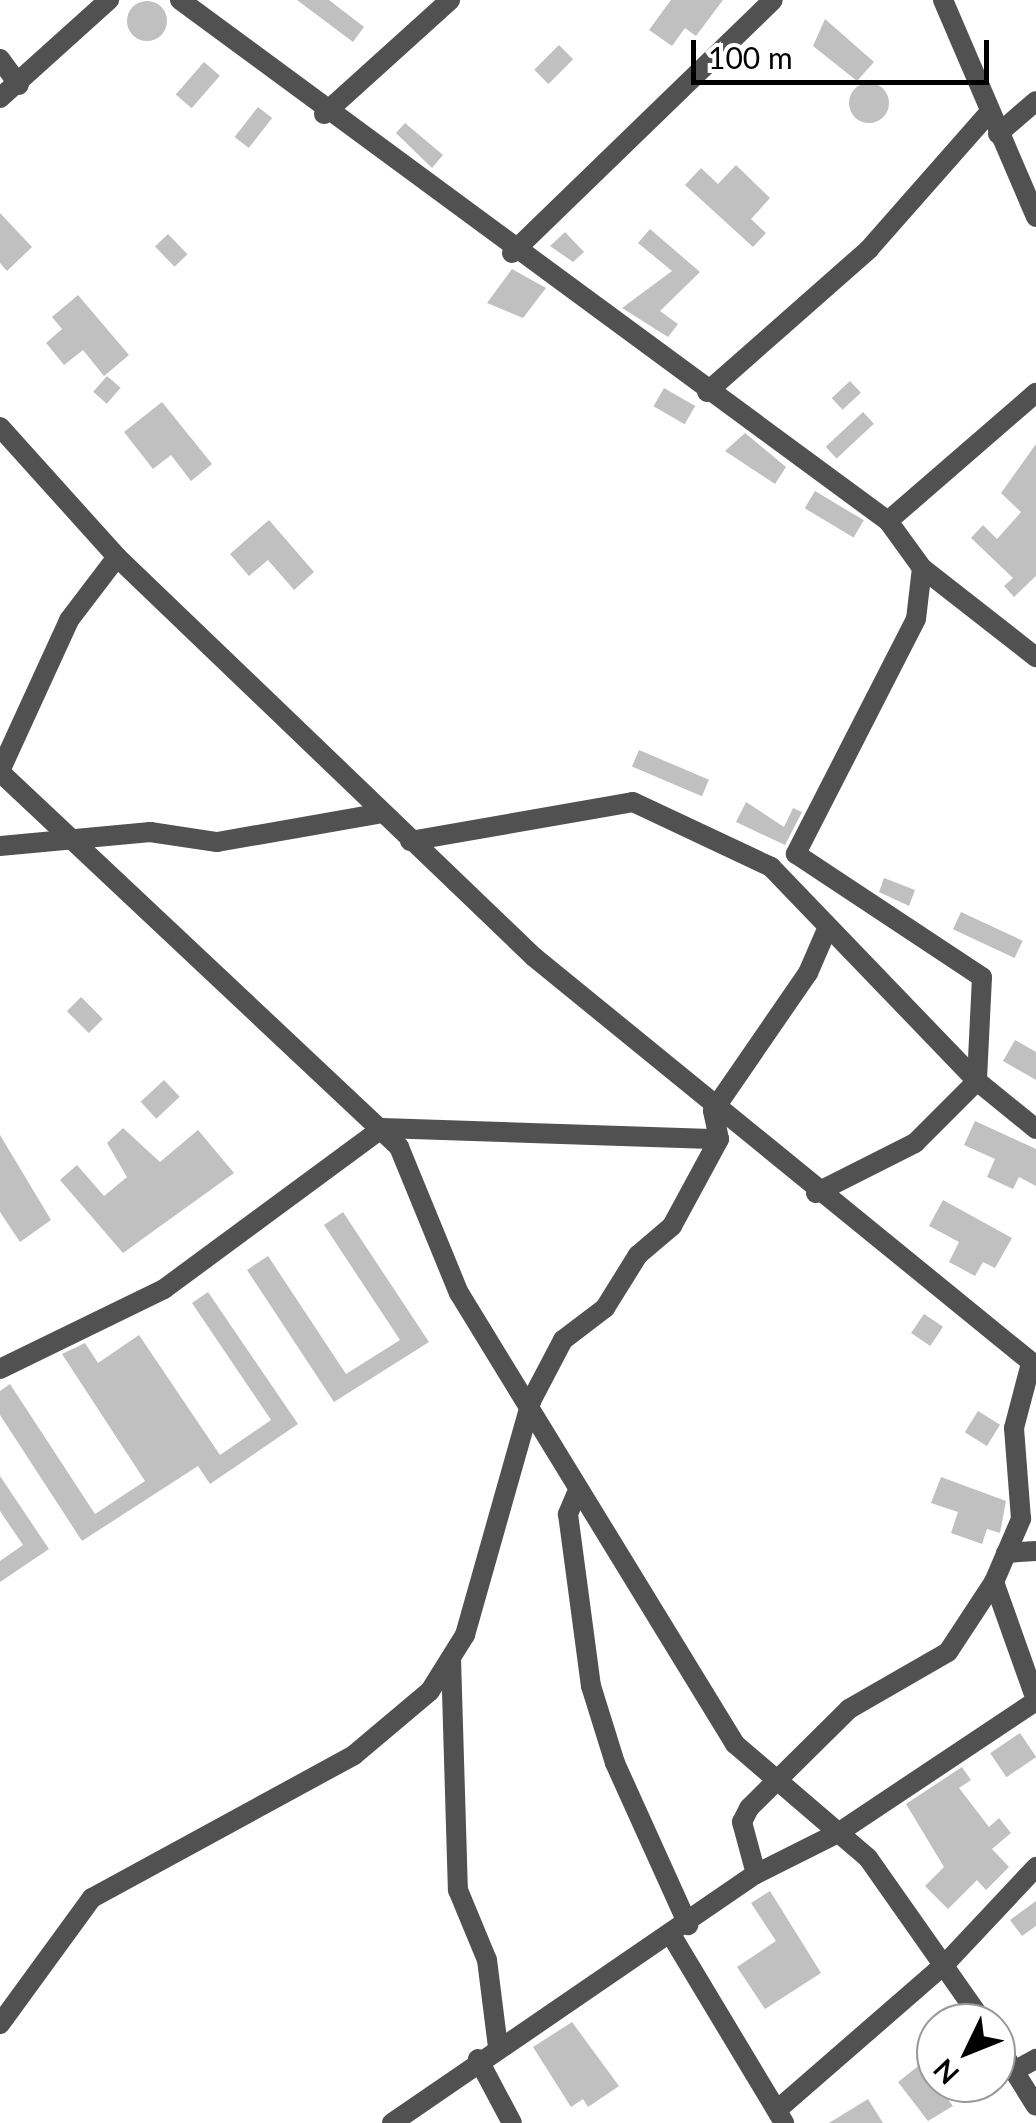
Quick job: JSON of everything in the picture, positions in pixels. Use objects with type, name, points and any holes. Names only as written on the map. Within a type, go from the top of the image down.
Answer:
[{"type":"street","points":[[0,98],[19,85],[109,0]]},
{"type":"street","points":[[180,0],[324,114],[512,253],[888,521],[922,568],[1036,657]]},
{"type":"street","points":[[324,114],[450,0]]},
{"type":"street","points":[[512,253],[773,0]]},
{"type":"street","points":[[943,0],[1036,217]]},
{"type":"street","points":[[0,59],[19,85]]},
{"type":"street","points":[[998,134],[1036,102]]},
{"type":"street","points":[[706,392],[842,277],[989,112]]},
{"type":"street","points":[[888,521],[1036,392]]},
{"type":"street","points":[[0,429],[117,557],[378,814],[712,1111],[1033,1364],[1014,1428],[1021,1519],[994,1582],[948,1652],[849,1709],[773,1782],[742,1822],[756,1874]]},
{"type":"street","points":[[117,557],[69,620],[0,772],[63,840],[188,942],[399,1147],[460,1292],[531,1401],[576,1495],[735,1744],[773,1782],[868,1858],[971,2003]]},
{"type":"street","points":[[771,868],[796,854],[916,619],[922,568]]},
{"type":"street","points":[[410,841],[633,802],[771,868],[826,929],[978,1081],[1036,1129]]},
{"type":"street","points":[[0,846],[150,832],[217,842],[378,814]]},
{"type":"street","points":[[796,854],[982,977],[978,1081],[915,1143],[816,1193]]},
{"type":"street","points":[[0,2024],[92,1898],[354,1756],[430,1691],[451,1658],[514,1483],[531,1401],[563,1340],[605,1308],[638,1254],[672,1226],[719,1139],[712,1111],[808,973],[826,929]]},
{"type":"street","points":[[0,1370],[164,1289],[382,1128],[719,1139]]},
{"type":"street","points":[[576,1495],[568,1514],[591,1686],[615,1764],[681,1931],[780,2117],[946,1964],[1036,1867]]},
{"type":"street","points":[[1006,1553],[1036,1552]]},
{"type":"street","points":[[392,2123],[478,2059],[681,1931],[756,1874],[838,1833],[1036,1700],[994,1582]]},
{"type":"street","points":[[451,1658],[458,1890],[487,1960],[498,2047]]},
{"type":"street","points":[[478,2059],[512,2123]]},
{"type":"street","points":[[1016,2075],[1036,2106]]},
{"type":"building","points":[[297,0],[329,0],[364,27],[353,42]]},
{"type":"building","points":[[671,0],[723,0],[696,36],[685,28],[672,46],[649,30]]},
{"type":"building","points":[[147,1],[161,7],[167,21],[161,35],[147,41],[133,35],[127,21],[133,7]]},
{"type":"building","points":[[825,19],[874,62],[857,81],[813,46]]},
{"type":"building","points":[[559,45],[573,59],[548,84],[534,70]]},
{"type":"building","points":[[204,62],[220,76],[192,108],[176,94]]},
{"type":"building","points":[[869,83],[883,89],[889,103],[883,117],[869,123],[855,117],[849,103],[855,89]]},
{"type":"building","points":[[258,107],[272,118],[249,148],[235,137]]},
{"type":"building","points":[[405,123],[443,155],[432,168],[396,133]]},
{"type":"building","points":[[736,165],[770,198],[751,219],[766,233],[753,247],[685,185],[701,168],[718,184]]},
{"type":"building","points":[[0,213],[32,247],[7,271],[0,263]]},
{"type":"building","points":[[650,229],[700,272],[660,311],[678,324],[668,337],[622,308],[672,271],[638,243]]},
{"type":"building","points":[[565,232],[584,252],[573,262],[550,246]]},
{"type":"building","points":[[168,234],[187,254],[175,267],[155,247]]},
{"type":"building","points":[[512,269],[546,288],[523,318],[487,303]]},
{"type":"building","points":[[78,295],[129,355],[104,376],[83,350],[64,365],[46,343],[62,329],[52,317]]},
{"type":"building","points":[[107,376],[121,388],[107,404],[93,392]]},
{"type":"building","points":[[850,381],[861,393],[843,410],[832,398]]},
{"type":"building","points":[[664,388],[695,406],[685,424],[654,406]]},
{"type":"building","points":[[162,402],[212,464],[191,481],[171,455],[153,469],[124,432]]},
{"type":"building","points":[[863,412],[874,424],[837,458],[826,447]]},
{"type":"building","points":[[745,433],[786,467],[775,484],[725,451]]},
{"type":"building","points":[[1036,444],[1036,576],[1014,597],[1004,586],[1013,578],[971,538],[983,525],[997,539],[1021,512],[1001,493]]},
{"type":"building","points":[[815,491],[864,520],[854,538],[805,508]]},
{"type":"building","points":[[269,520],[314,572],[294,590],[268,560],[249,576],[230,554]]},
{"type":"building","points":[[639,750],[709,780],[702,796],[632,767]]},
{"type":"building","points":[[746,802],[784,827],[793,808],[802,812],[785,845],[736,822]]},
{"type":"building","points":[[884,878],[915,890],[909,906],[879,892]]},
{"type":"building","points":[[961,912],[1023,941],[1015,958],[953,929]]},
{"type":"building","points":[[81,997],[103,1019],[89,1033],[67,1011]]},
{"type":"building","points":[[1015,1040],[1036,1052],[1036,1080],[1003,1061]]},
{"type":"building","points":[[164,1080],[180,1097],[156,1119],[141,1102]]},
{"type":"building","points":[[975,1121],[1036,1149],[1036,1186],[1019,1177],[1013,1189],[987,1177],[995,1159],[964,1145]]},
{"type":"building","points":[[123,1128],[160,1162],[198,1130],[234,1173],[123,1253],[60,1180],[77,1165],[104,1196],[127,1177],[107,1143]]},
{"type":"building","points":[[0,1135],[51,1220],[20,1242],[0,1212]]},
{"type":"building","points":[[943,1200],[1012,1238],[995,1268],[983,1262],[975,1276],[949,1262],[959,1242],[929,1226]]},
{"type":"building","points":[[343,1212],[429,1342],[334,1402],[247,1270],[268,1256],[346,1374],[400,1340],[324,1225]]},
{"type":"building","points":[[208,1292],[298,1424],[210,1484],[198,1466],[82,1541],[0,1415],[0,1391],[10,1384],[95,1514],[145,1481],[62,1354],[85,1343],[98,1363],[139,1335],[220,1455],[271,1420],[192,1303]]},
{"type":"building","points":[[924,1314],[943,1327],[930,1346],[911,1333]]},
{"type":"building","points":[[978,1411],[1000,1425],[987,1446],[965,1432]]},
{"type":"building","points":[[0,1476],[49,1549],[0,1582],[0,1561],[23,1545],[0,1511]]},
{"type":"building","points":[[941,1477],[1006,1501],[1000,1533],[987,1529],[982,1544],[951,1533],[958,1512],[931,1503]]},
{"type":"building","points":[[1020,1733],[1036,1757],[1006,1777],[990,1753]]},
{"type":"building","points":[[962,1767],[971,1780],[959,1788],[989,1827],[999,1818],[1011,1833],[992,1849],[1009,1867],[986,1890],[977,1880],[948,1909],[925,1886],[944,1867],[906,1804]]},
{"type":"building","points":[[770,1891],[821,1973],[765,2009],[737,1967],[776,1941],[751,1903]]},
{"type":"building","points":[[1036,1901],[1036,1926],[1022,1936],[1010,1920]]},
{"type":"building","points":[[572,2022],[619,2086],[588,2107],[583,2099],[571,2107],[533,2047]]},
{"type":"building","points":[[916,2068],[916,2103],[953,2106],[928,2121],[898,2082]]},
{"type":"building","points":[[868,2099],[883,2123],[829,2123]]}]
